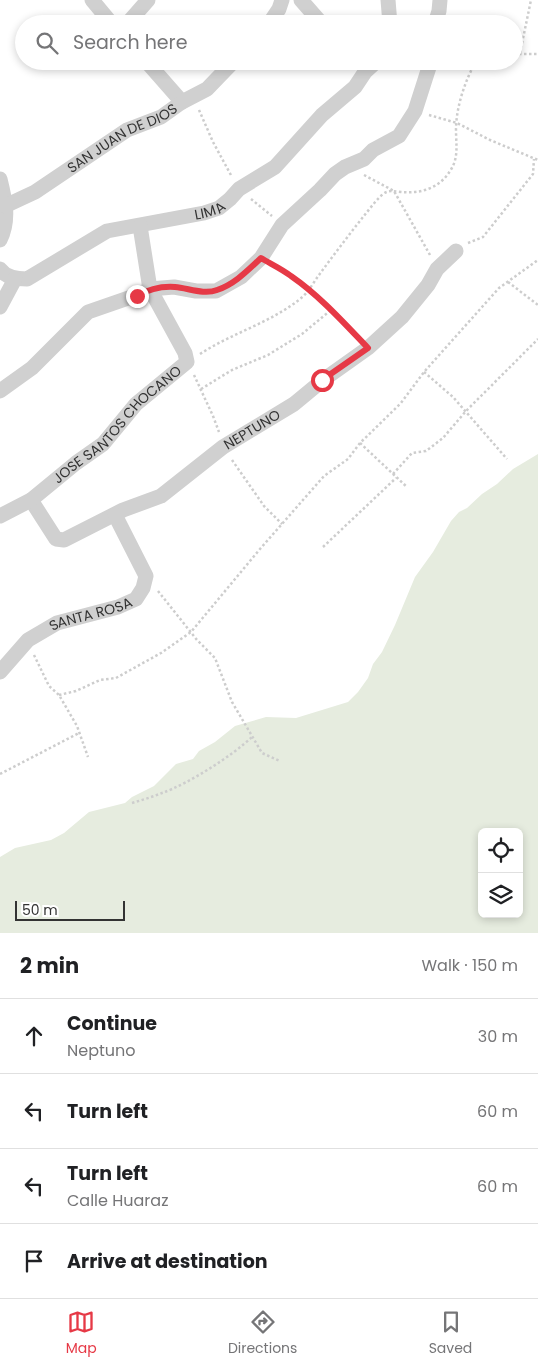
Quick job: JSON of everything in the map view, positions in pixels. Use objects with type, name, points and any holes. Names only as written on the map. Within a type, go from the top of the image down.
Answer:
[{"type":"street","points":[[92,0],[104,15]]},
{"type":"street","points":[[135,15],[148,0]]},
{"type":"street","points":[[275,15],[282,0]]},
{"type":"street","points":[[302,0],[314,15]]},
{"type":"street","points":[[388,0],[389,15]]},
{"type":"street","points":[[438,15],[440,0]]},
{"type":"street","points":[[154,70],[182,102]]},
{"type":"street","name":"SAN JUAN DE DIOS","points":[[5,206],[35,192],[127,130],[161,117],[182,102],[206,89],[225,70]]},
{"type":"street","name":"LIMA","points":[[15,279],[27,279],[36,275],[107,231],[204,213],[219,208],[238,189],[275,167],[322,115],[355,87],[359,70]]},
{"type":"street","points":[[0,391],[32,368],[88,312],[137,296],[150,288],[174,287],[196,291],[216,291],[241,277],[261,258],[282,224],[335,174],[344,167],[364,159],[373,150],[399,136],[415,111],[428,70]]},
{"type":"street","points":[[0,179],[5,206],[5,230],[0,240]]},
{"type":"street","name":"JOSE SANTOS CHOCANO","points":[[0,516],[31,500],[76,463],[103,444],[136,404],[187,362],[185,353],[150,288],[140,226]]},
{"type":"street","name":"NEPTUNO","points":[[31,500],[56,540],[64,540],[123,510],[161,496],[223,447],[294,404],[322,380],[368,348],[402,317],[428,285],[437,269],[456,251]]},
{"type":"street","points":[[0,269],[3,274],[15,279],[0,307]]},
{"type":"street","points":[[115,515],[146,576]]},
{"type":"street","name":"SANTA ROSA","points":[[0,672],[28,640],[57,624],[136,599],[143,588],[146,576]]},
{"type":"path","points":[[523,39],[531,0]]},
{"type":"path","points":[[523,53],[538,54]]},
{"type":"path","points":[[187,362],[218,342],[264,321],[301,298],[376,200],[385,193],[394,191],[421,192],[434,187],[446,177],[452,169],[456,156],[457,123],[462,94],[472,70]]},
{"type":"path","points":[[182,102],[199,109],[212,142],[238,189],[282,224]]},
{"type":"path","points":[[415,111],[457,123],[490,140],[538,160]]},
{"type":"path","points":[[456,251],[468,243],[483,237],[533,174],[534,158]]},
{"type":"path","points":[[344,167],[382,183],[394,191],[437,269]]},
{"type":"path","points":[[261,258],[291,276],[308,290],[331,310],[368,348]]},
{"type":"path","points":[[59,694],[76,691],[100,680],[116,678],[161,653],[191,632],[324,476],[348,459],[360,443],[401,403],[424,372],[499,288],[538,260]]},
{"type":"path","points":[[508,282],[538,305]]},
{"type":"path","points":[[201,389],[232,370],[268,355],[302,334],[331,310]]},
{"type":"path","points":[[393,474],[412,453],[426,451],[443,438],[466,411],[538,339]]},
{"type":"path","points":[[424,372],[466,411],[507,459]]},
{"type":"path","points":[[360,443],[407,487]]},
{"type":"path","points":[[323,547],[396,478]]},
{"type":"path","points":[[146,576],[191,632],[215,658],[232,702],[262,753],[280,761]]},
{"type":"path","points":[[28,640],[49,686],[59,694],[79,733],[88,757]]},
{"type":"path","points":[[0,774],[79,733]]},
{"type":"path","points":[[132,803],[164,793],[192,778],[239,749],[252,737]]},
{"type":"shaded area","points":[[538,454],[538,933],[0,933],[0,857],[15,848],[51,840],[64,833],[89,812],[125,803],[132,797],[154,786],[176,764],[193,759],[199,751],[215,742],[235,726],[266,717],[296,718],[348,702],[368,678],[373,664],[382,652],[395,625],[415,577],[433,552],[451,521],[459,512],[467,508],[482,494],[497,484],[513,469]]},
{"type":"route","points":[[137,296],[150,288],[174,287],[196,291],[216,291],[241,277],[261,258],[291,276],[324,303],[368,348],[322,380]]}]
